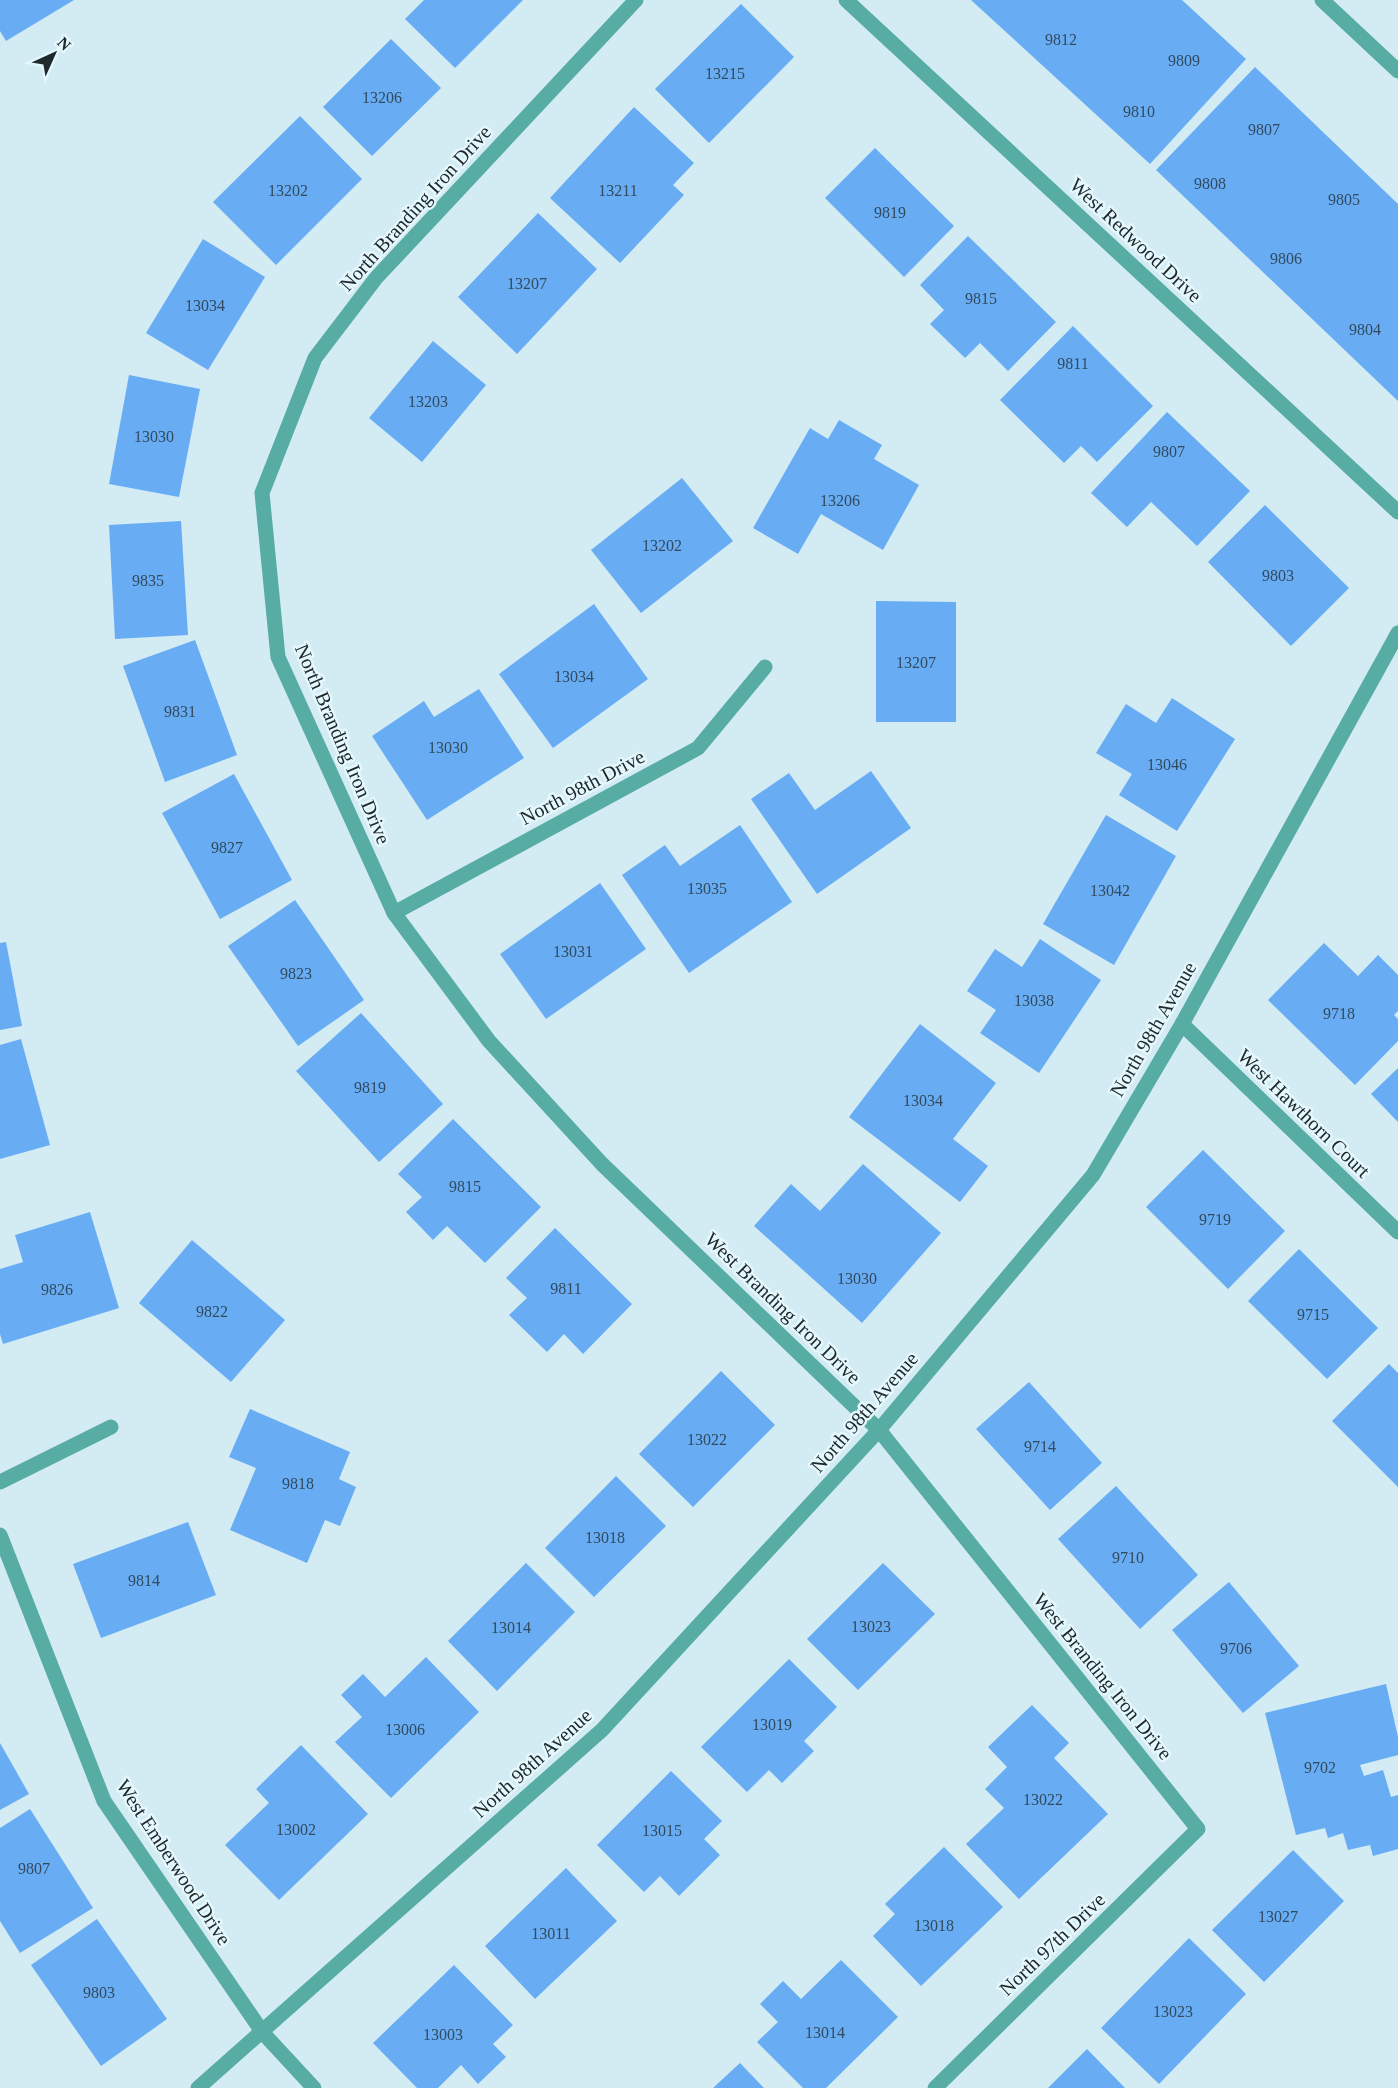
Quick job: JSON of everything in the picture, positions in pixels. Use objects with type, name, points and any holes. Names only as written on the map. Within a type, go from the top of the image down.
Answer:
[{"type":"street","name":"North Branding Iron Drive","points":[[394,912],[278,657],[262,493],[315,358],[369,286],[636,0]]},
{"type":"street","name":"West Redwood Drive","points":[[846,0],[1398,512]]},
{"type":"street","points":[[1322,0],[1398,71]]},
{"type":"street","name":"North 98th Avenue","points":[[198,2088],[602,1730],[879,1430],[1093,1175],[1182,1024],[1398,633]]},
{"type":"street","name":"North 98th Drive","points":[[394,912],[698,748],[765,667]]},
{"type":"street","name":"West Branding Iron Drive","points":[[394,912],[489,1041],[602,1164],[879,1430],[1198,1829]]},
{"type":"street","name":"West Hawthorn Court","points":[[1182,1024],[1398,1232]]},
{"type":"street","points":[[0,1482],[111,1427]]},
{"type":"street","name":"West Emberwood Drive","points":[[0,1534],[104,1801],[262,2032],[314,2088]]},
{"type":"street","name":"North 97th Drive","points":[[935,2088],[1198,1829]]},
{"type":"building","points":[[0,0],[74,0],[6,41],[0,31]]},
{"type":"building","points":[[424,0],[523,0],[455,68],[405,19]]},
{"type":"building","points":[[971,0],[1182,0],[1246,59],[1150,164]]},
{"type":"building","points":[[741,4],[794,57],[709,143],[655,89]]},
{"type":"building","points":[[391,39],[441,88],[372,156],[323,107]]},
{"type":"building","points":[[1255,67],[1398,204],[1398,401],[1156,170]]},
{"type":"building","points":[[634,107],[694,163],[673,185],[684,195],[620,263],[550,198]]},
{"type":"building","points":[[300,116],[362,179],[276,265],[213,202]]},
{"type":"building","points":[[875,148],[954,226],[904,277],[825,198]]},
{"type":"building","points":[[538,213],[597,269],[517,354],[458,297]]},
{"type":"building","points":[[968,236],[1056,322],[1008,371],[980,343],[965,358],[930,324],[944,310],[920,285]]},
{"type":"building","points":[[203,239],[265,277],[208,370],[146,333]]},
{"type":"building","points":[[1073,326],[1153,406],[1097,462],[1081,446],[1064,463],[1000,400]]},
{"type":"building","points":[[433,341],[486,385],[422,462],[369,418]]},
{"type":"building","points":[[129,375],[200,389],[179,497],[109,484]]},
{"type":"building","points":[[1167,412],[1250,491],[1197,546],[1151,502],[1127,527],[1091,493]]},
{"type":"building","points":[[839,420],[882,445],[874,459],[919,485],[883,550],[821,514],[798,554],[753,528],[810,428],[828,439]]},
{"type":"building","points":[[682,478],[733,541],[641,613],[591,550]]},
{"type":"building","points":[[1265,505],[1349,588],[1291,646],[1208,562]]},
{"type":"building","points":[[181,521],[188,635],[115,639],[109,525]]},
{"type":"building","points":[[876,601],[956,602],[956,722],[876,722]]},
{"type":"building","points":[[594,604],[648,679],[553,748],[499,674]]},
{"type":"building","points":[[195,640],[237,755],[165,782],[123,666]]},
{"type":"building","points":[[479,689],[524,758],[427,820],[372,736],[424,701],[434,717]]},
{"type":"building","points":[[1172,698],[1235,739],[1177,831],[1119,795],[1132,774],[1096,753],[1126,704],[1156,723]]},
{"type":"building","points":[[871,771],[911,828],[817,894],[751,799],[789,773],[815,810]]},
{"type":"building","points":[[234,774],[292,880],[220,919],[162,813]]},
{"type":"building","points":[[1106,815],[1176,856],[1114,965],[1043,924]]},
{"type":"building","points":[[740,825],[792,902],[689,973],[622,875],[665,845],[680,866]]},
{"type":"building","points":[[600,883],[646,949],[546,1019],[500,954]]},
{"type":"building","points":[[295,900],[364,1000],[298,1046],[228,946]]},
{"type":"building","points":[[1040,939],[1101,980],[1039,1073],[980,1033],[996,1010],[967,991],[995,949],[1022,967]]},
{"type":"building","points":[[6,942],[22,1026],[0,1030],[0,943]]},
{"type":"building","points":[[1324,943],[1358,976],[1378,955],[1398,975],[1398,1011],[1394,1015],[1398,1019],[1398,1041],[1355,1085],[1268,1000]]},
{"type":"building","points":[[361,1013],[443,1104],[379,1162],[296,1071]]},
{"type":"building","points":[[920,1024],[996,1083],[953,1139],[988,1166],[960,1202],[849,1117]]},
{"type":"building","points":[[21,1039],[50,1145],[0,1159],[0,1045]]},
{"type":"building","points":[[1398,1068],[1398,1122],[1371,1094]]},
{"type":"building","points":[[453,1119],[541,1207],[485,1263],[447,1226],[433,1240],[406,1212],[422,1197],[398,1174]]},
{"type":"building","points":[[1203,1150],[1285,1231],[1228,1289],[1146,1207]]},
{"type":"building","points":[[863,1164],[941,1233],[862,1323],[754,1226],[791,1184],[820,1211]]},
{"type":"building","points":[[90,1212],[119,1308],[3,1344],[0,1334],[0,1269],[23,1262],[15,1235]]},
{"type":"building","points":[[555,1228],[632,1304],[583,1354],[564,1334],[547,1352],[509,1315],[527,1298],[506,1278]]},
{"type":"building","points":[[192,1240],[285,1320],[231,1382],[139,1303]]},
{"type":"building","points":[[1299,1249],[1378,1328],[1327,1379],[1248,1301]]},
{"type":"building","points":[[1389,1364],[1398,1373],[1398,1487],[1332,1421]]},
{"type":"building","points":[[721,1371],[775,1425],[693,1507],[639,1454]]},
{"type":"building","points":[[1029,1382],[1102,1463],[1050,1510],[976,1429]]},
{"type":"building","points":[[250,1409],[350,1452],[339,1479],[356,1487],[340,1526],[325,1520],[307,1563],[230,1530],[256,1468],[229,1457]]},
{"type":"building","points":[[616,1476],[666,1526],[594,1597],[545,1548]]},
{"type":"building","points":[[1116,1486],[1198,1575],[1140,1629],[1058,1539]]},
{"type":"building","points":[[188,1522],[216,1595],[101,1638],[73,1564]]},
{"type":"building","points":[[526,1563],[575,1612],[497,1691],[448,1641]]},
{"type":"building","points":[[883,1563],[935,1614],[858,1690],[807,1639]]},
{"type":"building","points":[[1229,1582],[1299,1666],[1243,1713],[1172,1630]]},
{"type":"building","points":[[426,1657],[479,1712],[391,1798],[335,1742],[362,1717],[341,1695],[363,1674],[385,1697]]},
{"type":"building","points":[[789,1659],[837,1707],[804,1741],[814,1751],[782,1783],[769,1770],[747,1792],[701,1747]]},
{"type":"building","points":[[1386,1684],[1398,1737],[1398,1755],[1360,1765],[1364,1776],[1383,1770],[1391,1797],[1398,1795],[1398,1849],[1373,1856],[1370,1845],[1348,1850],[1343,1833],[1328,1838],[1325,1828],[1296,1835],[1265,1713]]},
{"type":"building","points":[[1032,1705],[1069,1743],[1054,1758],[1108,1814],[1019,1899],[966,1844],[1004,1808],[985,1789],[1007,1767],[988,1747]]},
{"type":"building","points":[[0,1743],[29,1794],[0,1810]]},
{"type":"building","points":[[301,1745],[368,1814],[279,1900],[225,1845],[269,1803],[256,1789]]},
{"type":"building","points":[[671,1771],[722,1821],[704,1839],[720,1855],[679,1896],[660,1876],[644,1892],[597,1845]]},
{"type":"building","points":[[30,1809],[93,1908],[20,1953],[0,1921],[0,1828]]},
{"type":"building","points":[[944,1847],[1003,1907],[921,1986],[873,1936],[895,1914],[885,1904]]},
{"type":"building","points":[[1293,1850],[1344,1901],[1264,1982],[1212,1930]]},
{"type":"building","points":[[566,1868],[617,1921],[535,1999],[485,1946]]},
{"type":"building","points":[[97,1919],[167,2019],[101,2066],[31,1965]]},
{"type":"building","points":[[1189,1938],[1246,1994],[1159,2084],[1101,2028]]},
{"type":"building","points":[[841,1960],[898,2017],[826,2088],[803,2088],[757,2042],[778,2022],[760,2004],[783,1981],[801,1999]]},
{"type":"building","points":[[454,1965],[513,2025],[493,2044],[506,2057],[478,2084],[461,2065],[438,2088],[417,2088],[373,2043]]},
{"type":"building","points":[[1087,2049],[1125,2088],[1048,2088]]},
{"type":"building","points":[[740,2063],[764,2088],[713,2088]]}]
